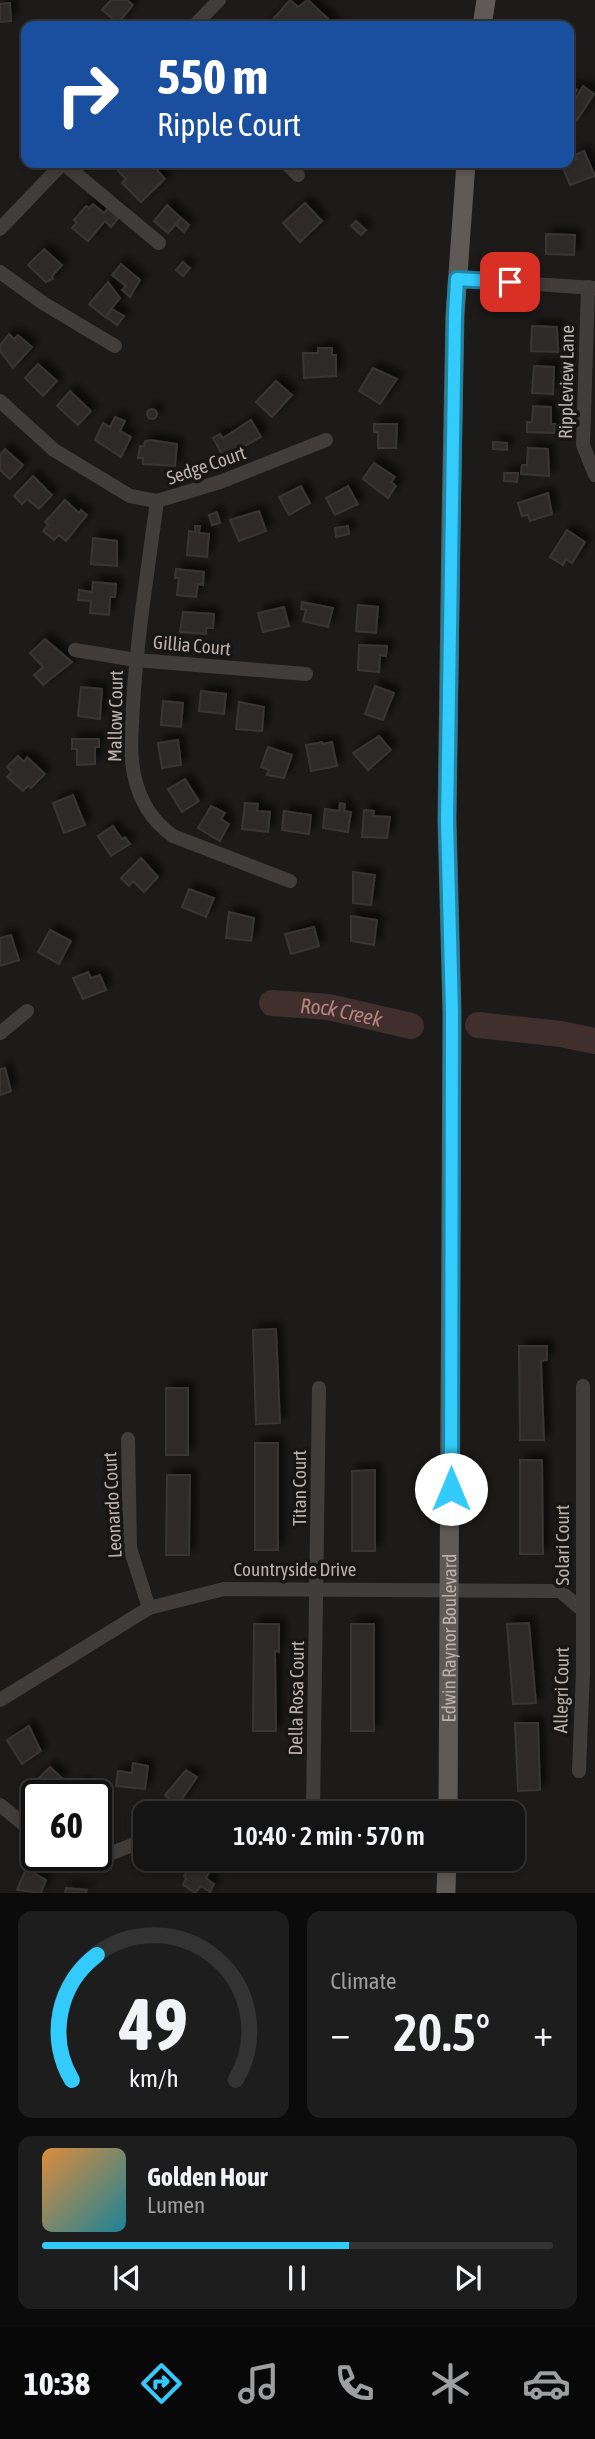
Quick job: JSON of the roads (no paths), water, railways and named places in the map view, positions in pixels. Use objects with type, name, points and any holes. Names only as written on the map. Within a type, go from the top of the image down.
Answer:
[{"type":"main road","points":[[483,21],[486,0]]},
{"type":"main road","name":"Edwin Raynor Boulevard","points":[[447,1801],[452,1013],[447,820],[457,279],[466,168]]},
{"type":"main road","points":[[446,1893],[447,1871]]},
{"type":"street","points":[[199,21],[217,1]]},
{"type":"street","points":[[0,229],[58,168]]},
{"type":"street","points":[[69,168],[159,243]]},
{"type":"street","points":[[291,168],[298,175]]},
{"type":"street","points":[[0,272],[43,303],[115,346]]},
{"type":"street","points":[[457,279],[592,287]]},
{"type":"street","name":"Rippleview Lane","points":[[592,287],[583,445],[595,475]]},
{"type":"street","name":"Sedge Court","points":[[0,401],[54,450],[130,496],[157,501],[220,482],[326,440]]},
{"type":"street","name":"Mallow Court","points":[[157,501],[136,660],[131,751],[134,776],[144,804],[158,825],[173,836],[290,881]]},
{"type":"street","name":"Gillia Court","points":[[75,650],[136,660],[306,674]]},
{"type":"street","points":[[0,1033],[27,1011]]},
{"type":"street","name":"Solari Court","points":[[581,1609],[583,1386]]},
{"type":"street","name":"Titan Court","points":[[317,1588],[319,1388]]},
{"type":"street","name":"Leonardo Court","points":[[128,1439],[130,1548],[149,1608]]},
{"type":"street","name":"Della Rosa Court","points":[[313,1801],[317,1588]]},
{"type":"street","name":"Countryside Drive","points":[[0,1700],[149,1608],[224,1589],[450,1588]]},
{"type":"street","name":"Solari Court","points":[[450,1588],[560,1591],[581,1609]]},
{"type":"street","name":"Allegri Court","points":[[579,1772],[589,1672],[581,1609]]},
{"type":"street","points":[[0,1805],[21,1822]]},
{"type":"street","points":[[112,1853],[133,1845]]},
{"type":"waterway","name":"Rock Creek","points":[[272,1003],[329,1007],[411,1026]]},
{"type":"waterway","name":"Rock Creek","points":[[478,1025],[561,1034],[595,1041]]}]
